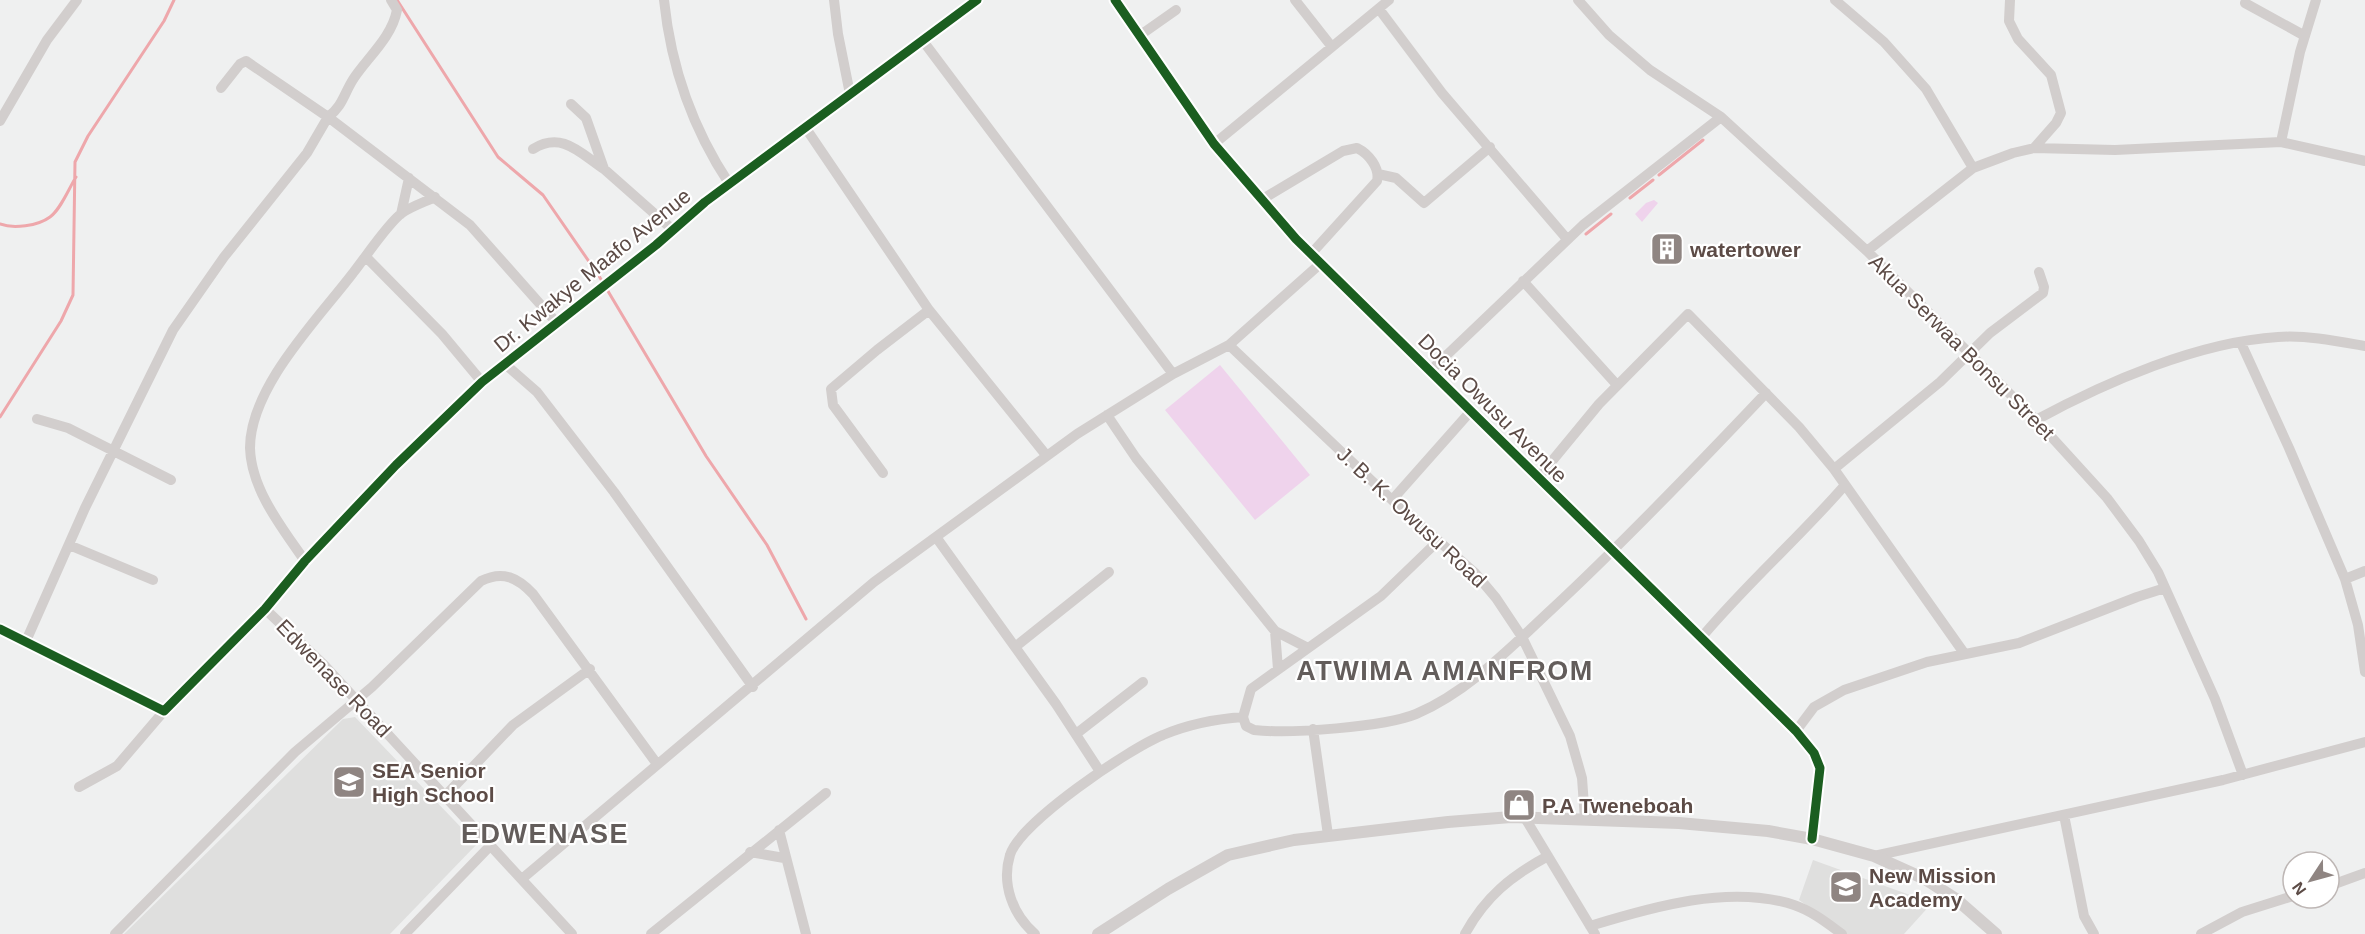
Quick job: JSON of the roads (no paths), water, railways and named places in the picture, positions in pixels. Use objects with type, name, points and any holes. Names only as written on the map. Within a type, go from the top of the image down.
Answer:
[{"type":"street","points":[[0,121],[46,40],[77,0]]},
{"type":"street","points":[[26,641],[114,449],[173,330],[191,301],[302,160],[328,117],[342,104],[352,81],[386,35],[397,10],[390,0]]},
{"type":"street","points":[[664,0],[671,52],[684,97],[709,152],[730,185]]},
{"type":"street","points":[[834,0],[837,34],[850,94]]},
{"type":"street","name":"Dr. Kwakye Maafo Avenue","points":[[80,787],[117,766],[164,711],[265,609],[305,561],[396,465],[482,382],[730,185],[977,0]]},
{"type":"street","name":"Docia Owusu Avenue","points":[[1115,0],[1214,144],[1310,255],[1796,730],[1814,753],[1820,768],[1812,839]]},
{"type":"street","points":[[1295,0],[1332,47]]},
{"type":"street","points":[[1214,144],[1389,0]]},
{"type":"street","name":"Akua Serwaa Bonsu Street","points":[[1578,0],[1609,35],[1650,70],[1721,117],[1868,251],[2036,420],[2124,520],[2165,588],[2215,699],[2242,775]]},
{"type":"street","points":[[1835,0],[1884,42],[1926,89],[1973,168]]},
{"type":"street","points":[[2010,0],[2009,21],[2018,39],[2051,75],[2061,113],[2056,123],[2034,148]]},
{"type":"street","points":[[2282,142],[2305,36],[2316,0]]},
{"type":"street","points":[[2245,3],[2305,36]]},
{"type":"street","points":[[1379,9],[1442,93],[1567,239]]},
{"type":"street","points":[[1139,36],[1176,10]]},
{"type":"street","points":[[923,41],[1173,374]]},
{"type":"street","points":[[221,88],[240,64],[246,61],[328,117],[470,225],[556,322]]},
{"type":"street","points":[[571,104],[586,118],[604,169]]},
{"type":"street","points":[[1430,371],[1567,239],[1721,117]]},
{"type":"street","points":[[805,128],[929,310],[1046,455]]},
{"type":"street","points":[[532,149],[548,141],[558,140],[604,169],[674,230]]},
{"type":"street","points":[[1868,251],[1973,168],[2034,148],[2115,150],[2282,142],[2365,160]]},
{"type":"street","points":[[1378,174],[1391,175],[1421,202],[1427,203],[1490,147]]},
{"type":"street","points":[[1261,200],[1350,149],[1363,151],[1378,174]]},
{"type":"street","points":[[1310,255],[1373,186],[1378,174]]},
{"type":"street","points":[[401,214],[409,178]]},
{"type":"street","points":[[305,561],[276,519],[257,480],[251,462],[252,431],[269,388],[283,365],[366,257],[401,214],[435,198]]},
{"type":"street","points":[[366,257],[442,334],[482,382]]},
{"type":"street","points":[[523,878],[657,764],[753,687],[867,588],[1046,455],[1173,374],[1229,345],[1320,264]]},
{"type":"street","points":[[1834,469],[1940,382],[1990,333],[2043,294],[2044,287],[2039,272]]},
{"type":"street","points":[[1523,280],[1617,385]]},
{"type":"street","points":[[883,473],[833,405],[831,389],[876,350],[929,310]]},
{"type":"street","points":[[1538,478],[1617,385],[1688,314],[1766,393],[1834,469],[1964,652]]},
{"type":"street","points":[[2036,420],[2128,375],[2171,360],[2241,343],[2279,337],[2365,346]]},
{"type":"street","points":[[2241,343],[2345,579],[2358,625],[2365,672]]},
{"type":"street","name":"J. B. K. Owusu Road","points":[[1229,345],[1392,500],[1474,573],[1496,598],[1522,637],[1570,736],[1582,778],[1585,819]]},
{"type":"street","points":[[505,364],[537,392],[607,483],[753,687]]},
{"type":"street","points":[[1438,541],[1381,596],[1250,690],[1243,717],[1246,726],[1254,730],[1313,729],[1384,722],[1416,714],[1452,693],[1522,637],[1613,551],[1766,393]]},
{"type":"street","points":[[1392,500],[1470,411]]},
{"type":"street","points":[[1107,415],[1136,458],[1275,631],[1308,648]]},
{"type":"street","points":[[37,419],[69,428],[171,480]]},
{"type":"street","points":[[1701,638],[1735,598],[1814,522],[1845,485]]},
{"type":"street","points":[[936,537],[1099,770]]},
{"type":"street","points":[[69,545],[153,580]]},
{"type":"street","points":[[2345,579],[2365,571]]},
{"type":"street","points":[[1015,647],[1108,572]]},
{"type":"street","points":[[116,934],[188,858],[295,752],[356,701],[482,581],[502,575],[516,578],[528,588],[590,669],[657,764]]},
{"type":"street","points":[[1796,730],[1814,707],[1828,697],[1887,675],[1964,652],[2019,643],[2165,588]]},
{"type":"street","name":"Edwenase Road","points":[[265,609],[292,633],[523,878],[572,934]]},
{"type":"street","points":[[0,629],[164,711]]},
{"type":"street","points":[[1275,631],[1278,669]]},
{"type":"street","points":[[445,796],[513,725],[590,669]]},
{"type":"street","points":[[1076,734],[1143,681]]},
{"type":"street","points":[[1035,934],[1017,914],[1008,893],[1010,855],[1036,824],[1099,770],[1160,735],[1190,725],[1243,717]]},
{"type":"street","points":[[1313,729],[1328,835]]},
{"type":"street","points":[[1874,856],[2242,775],[2365,742]]},
{"type":"street","points":[[651,934],[826,793]]},
{"type":"street","points":[[2064,815],[2084,916],[2094,934]]},
{"type":"street","points":[[1525,818],[1592,930],[1675,903],[1708,899],[1755,898],[1785,903],[1805,910],[1842,934]]},
{"type":"street","points":[[1098,934],[1217,859],[1263,846],[1328,835],[1448,822],[1525,818],[1695,824],[1768,831],[1812,839],[1874,856],[1946,891],[1996,934]]},
{"type":"street","points":[[779,830],[784,858],[806,934]]},
{"type":"street","points":[[405,934],[491,845]]},
{"type":"street","points":[[750,852],[784,858]]},
{"type":"street","points":[[1465,934],[1476,915],[1498,888],[1548,856]]},
{"type":"street","points":[[2341,882],[2365,873]]},
{"type":"street","points":[[2201,934],[2242,912],[2281,901]]},
{"type":"waterway","points":[[0,417],[61,321],[73,295],[75,162],[88,136],[164,21],[174,0]]},
{"type":"waterway","points":[[397,0],[498,157],[543,195],[599,276],[706,456],[767,545],[806,619]]},
{"type":"waterway","points":[[1659,175],[1703,140]]},
{"type":"waterway","points":[[0,224],[25,226],[39,223],[50,217],[61,204],[76,177]]},
{"type":"waterway","points":[[1630,198],[1653,180]]},
{"type":"waterway","points":[[1586,234],[1611,214]]},
{"type":"place","name":"watertower","points":[[1667,249]]},
{"type":"place","name":"SEA Senior High School","points":[[349,782]]},
{"type":"place","name":"P.A Tweneboah","points":[[1519,805]]},
{"type":"place","name":"New Mission Academy","points":[[1846,887]]},
{"type":"district","name":"ATWIMA AMANFROM","points":[[1445,671]]},
{"type":"district","name":"EDWENASE","points":[[545,834]]}]
